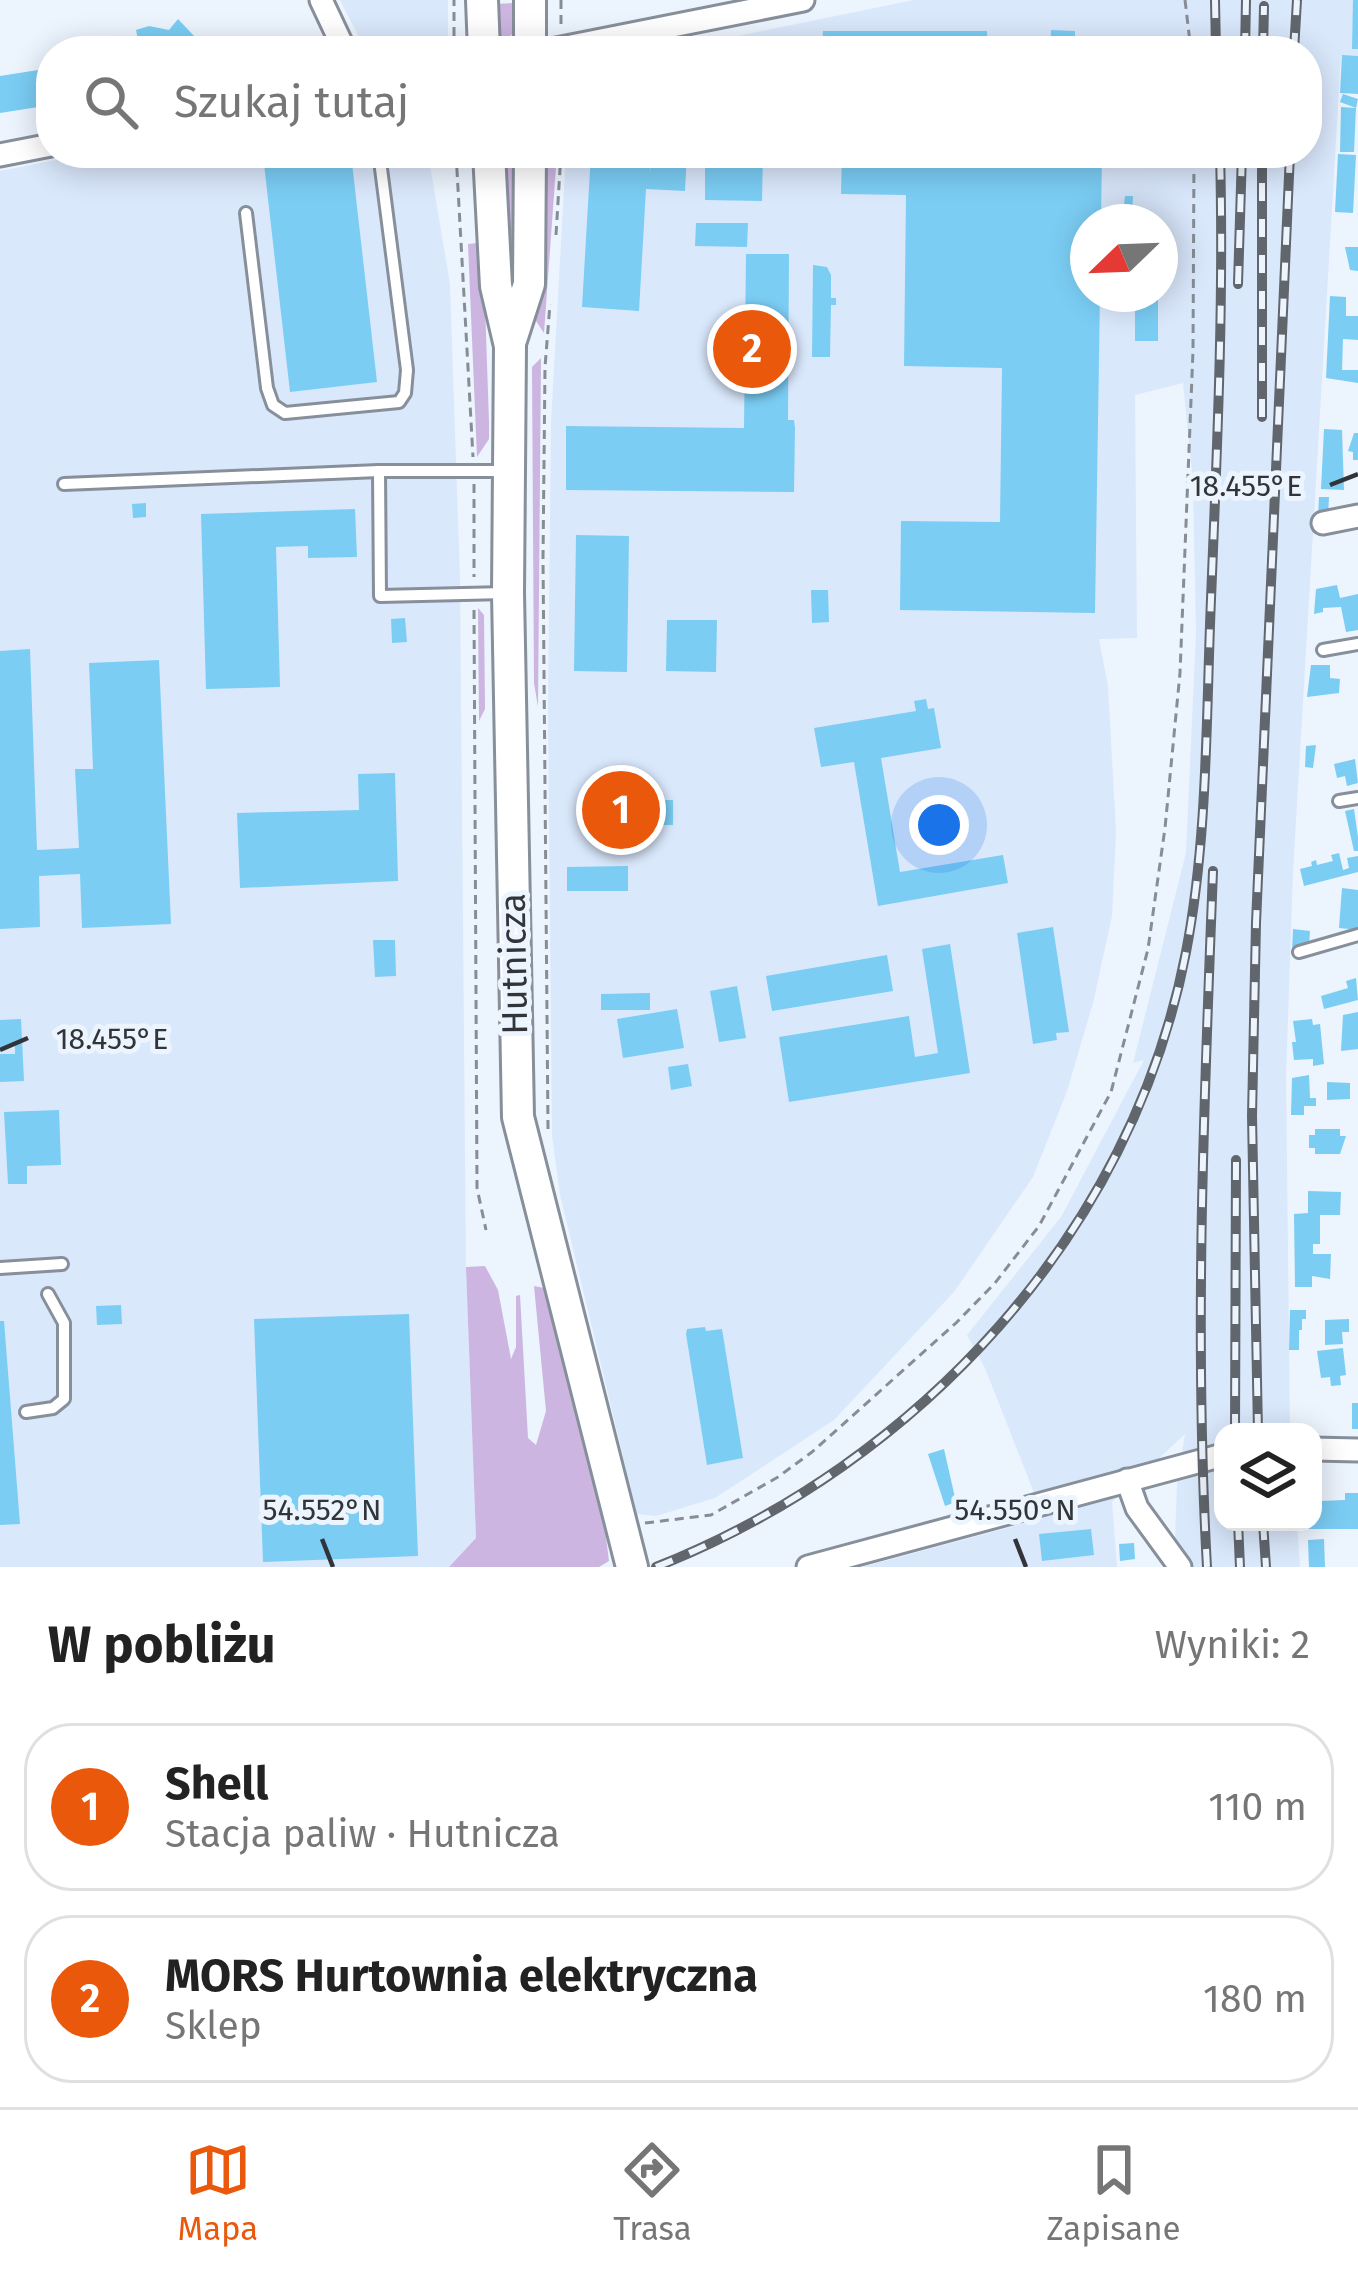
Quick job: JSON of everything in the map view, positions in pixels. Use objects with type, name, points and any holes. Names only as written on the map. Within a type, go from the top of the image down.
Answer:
[{"type":"main road","points":[[482,0],[483,36]]},
{"type":"main road","points":[[530,0],[530,36]]},
{"type":"main road","name":"Hutnicza","points":[[490,168],[496,286],[510,346],[508,593],[518,1117],[632,1567]]},
{"type":"main road","name":"Hutnicza","points":[[510,346],[529,284],[530,168]]},
{"type":"street","points":[[321,0],[338,36]]},
{"type":"street","points":[[622,36],[803,0]]},
{"type":"street","points":[[0,155],[36,148]]},
{"type":"street","points":[[1323,523],[1358,516]]},
{"type":"street","points":[[1322,1449],[1358,1450]]},
{"type":"street","points":[[808,1567],[1214,1457]]},
{"type":"street","points":[[1127,1480],[1137,1508],[1180,1567]]},
{"type":"lane","points":[[246,213],[273,405],[285,412],[399,402],[405,393],[407,370],[381,168]]},
{"type":"lane","points":[[64,484],[380,471],[508,471]]},
{"type":"lane","points":[[380,471],[380,596],[508,593]]},
{"type":"lane","points":[[1323,650],[1358,644]]},
{"type":"lane","points":[[1339,801],[1358,798]]},
{"type":"lane","points":[[1299,952],[1358,935]]},
{"type":"lane","points":[[0,1268],[62,1264]]},
{"type":"lane","points":[[26,1412],[53,1408],[64,1399],[64,1323],[48,1294]]},
{"type":"path","points":[[453,36],[454,0]]},
{"type":"path","points":[[561,0],[561,21]]},
{"type":"path","points":[[1185,0],[1189,36]]},
{"type":"path","points":[[456,168],[473,472],[477,1188],[486,1230]]},
{"type":"path","points":[[554,254],[561,168]]},
{"type":"path","points":[[621,1520],[656,1522],[712,1515],[812,1452],[995,1283],[1039,1226],[1096,1126],[1127,1041],[1159,882],[1180,674],[1192,387],[1194,168]]},
{"type":"path","points":[[548,1145],[543,559],[550,301]]},
{"type":"shaded area","points":[[340,0],[448,0],[448,36],[358,36]]},
{"type":"shaded area","points":[[914,0],[1358,0],[1358,56],[1341,56],[1293,872],[1286,1075],[1290,1423],[1214,1423],[1214,1531],[1298,1531],[1300,1567],[1174,1567],[1177,1484],[1185,1434],[1112,1502],[1117,1567],[863,1567],[1044,1518],[985,1368],[967,1335],[1061,1217],[1144,1060],[1133,1063],[1186,853],[1196,633],[1193,482],[1183,383],[1135,395],[1137,638],[1099,639],[1108,686],[1116,832],[1112,916],[1067,1091],[1033,1177],[954,1292],[834,1420],[715,1498],[656,1516],[637,1514],[560,1195],[552,1135],[551,423],[565,168],[1322,168],[1322,36],[738,36]]},
{"type":"shaded area","points":[[516,3],[517,31],[510,36],[498,36],[494,4]]},
{"type":"shaded area","points":[[36,164],[36,168],[431,168],[450,284],[460,580],[466,1267],[476,1538],[449,1567],[0,1567],[0,171]]},
{"type":"shaded area","points":[[502,168],[518,168],[513,330]]},
{"type":"shaded area","points":[[546,168],[556,168],[544,333],[536,321]]},
{"type":"shaded area","points":[[478,243],[484,276],[489,439],[477,457],[468,244]]},
{"type":"shaded area","points":[[541,358],[538,707],[532,367]]},
{"type":"shaded area","points":[[478,608],[484,615],[485,709],[479,721]]},
{"type":"shaded area","points":[[485,1266],[498,1290],[511,1359],[516,1347],[516,1296],[520,1295],[528,1438],[536,1445],[546,1411],[534,1286],[544,1288],[604,1521],[609,1561],[599,1567],[449,1567],[476,1538],[466,1267]]},
{"type":"building","points":[[1353,0],[1358,0],[1358,49],[1352,49]]},
{"type":"building","points":[[178,19],[194,36],[137,36],[136,30],[149,26],[169,30]]},
{"type":"building","points":[[1051,30],[1075,31],[1075,36],[1051,36]]},
{"type":"building","points":[[823,31],[987,31],[987,36],[823,36]]},
{"type":"building","points":[[1342,55],[1358,56],[1358,94],[1340,93]]},
{"type":"building","points":[[36,70],[36,107],[0,113],[0,76]]},
{"type":"building","points":[[1343,94],[1358,99],[1356,108],[1340,102]]},
{"type":"building","points":[[1341,107],[1356,108],[1354,152],[1340,152]]},
{"type":"building","points":[[1338,154],[1356,155],[1353,213],[1335,212]]},
{"type":"building","points":[[264,168],[353,168],[377,382],[290,392]]},
{"type":"building","points":[[590,168],[650,168],[650,173],[650,168],[686,168],[685,191],[646,189],[639,311],[582,307]]},
{"type":"building","points":[[705,168],[763,168],[762,201],[705,200]]},
{"type":"building","points":[[842,168],[1102,168],[1101,204],[1070,204],[1070,312],[1100,312],[1095,613],[900,610],[901,521],[1000,522],[1002,368],[904,366],[906,195],[841,194]]},
{"type":"building","points":[[696,223],[748,223],[747,247],[695,246]]},
{"type":"building","points":[[1345,247],[1358,247],[1358,271],[1350,270]]},
{"type":"building","points":[[746,254],[789,254],[788,420],[794,420],[795,428],[794,492],[566,490],[566,426],[744,428]]},
{"type":"building","points":[[813,265],[827,267],[831,298],[836,298],[836,305],[831,305],[830,357],[812,357]]},
{"type":"building","points":[[1330,296],[1346,297],[1346,316],[1358,316],[1358,340],[1343,339],[1342,370],[1358,370],[1358,383],[1326,378]]},
{"type":"building","points":[[1135,312],[1158,312],[1158,341],[1135,341]]},
{"type":"building","points":[[1324,429],[1342,430],[1344,490],[1321,489]]},
{"type":"building","points":[[1358,433],[1358,460],[1348,451]]},
{"type":"building","points":[[1319,497],[1329,497],[1328,517],[1318,517]]},
{"type":"building","points":[[146,503],[146,517],[133,518],[132,504]]},
{"type":"building","points":[[355,509],[357,557],[308,558],[308,546],[276,547],[280,687],[206,689],[201,514]]},
{"type":"building","points":[[576,535],[629,536],[627,672],[574,671]]},
{"type":"building","points":[[1337,585],[1340,598],[1358,594],[1358,630],[1346,632],[1341,607],[1314,614],[1316,589]]},
{"type":"building","points":[[811,590],[828,590],[829,622],[812,623]]},
{"type":"building","points":[[405,618],[407,642],[392,643],[391,619]]},
{"type":"building","points":[[667,620],[717,620],[716,672],[666,671]]},
{"type":"building","points":[[30,649],[37,850],[79,848],[75,769],[93,769],[89,663],[159,660],[171,924],[82,928],[80,874],[39,876],[40,927],[0,929],[0,651]]},
{"type":"building","points":[[1311,665],[1330,665],[1330,678],[1340,679],[1339,693],[1307,697]]},
{"type":"building","points":[[926,699],[928,709],[934,708],[941,748],[881,758],[900,872],[1003,855],[1008,883],[878,906],[854,762],[821,767],[814,728],[916,711],[914,701]]},
{"type":"building","points":[[1316,745],[1313,768],[1305,767],[1306,746]]},
{"type":"building","points":[[1355,759],[1358,783],[1347,786],[1345,776],[1337,778],[1334,764]]},
{"type":"building","points":[[395,773],[398,881],[240,888],[237,813],[359,810],[358,774]]},
{"type":"building","points":[[584,794],[627,794],[628,827],[585,827]]},
{"type":"building","points":[[644,800],[673,800],[673,825],[644,825]]},
{"type":"building","points":[[1354,809],[1358,851],[1354,851],[1345,811]]},
{"type":"building","points":[[1339,853],[1343,870],[1349,868],[1347,858],[1358,856],[1358,872],[1304,886],[1300,869],[1316,860],[1317,865],[1333,861],[1331,855]]},
{"type":"building","points":[[628,866],[628,891],[567,891],[567,867]]},
{"type":"building","points":[[1342,888],[1358,890],[1358,930],[1339,928]]},
{"type":"building","points":[[1053,927],[1069,1032],[1056,1033],[1057,1040],[1033,1044],[1017,933]]},
{"type":"building","points":[[1293,929],[1310,931],[1309,945],[1292,950]]},
{"type":"building","points":[[373,940],[395,940],[396,976],[375,977]]},
{"type":"building","points":[[950,944],[970,1073],[789,1102],[779,1037],[909,1016],[915,1057],[938,1053],[922,949]]},
{"type":"building","points":[[887,955],[893,991],[772,1011],[766,976]]},
{"type":"building","points":[[1356,978],[1358,1000],[1324,1009],[1321,996],[1348,988],[1346,981]]},
{"type":"building","points":[[737,986],[746,1038],[719,1042],[710,991]]},
{"type":"building","points":[[650,993],[650,1010],[601,1010],[601,994]]},
{"type":"building","points":[[677,1009],[684,1048],[623,1058],[617,1019]]},
{"type":"building","points":[[1358,1012],[1358,1049],[1341,1051],[1343,1015]]},
{"type":"building","points":[[21,1019],[24,1081],[0,1082],[0,1054],[15,1054],[15,1046],[0,1047],[0,1020]]},
{"type":"building","points":[[1312,1019],[1313,1025],[1320,1024],[1324,1064],[1313,1066],[1313,1059],[1294,1060],[1292,1042],[1296,1042],[1293,1021]]},
{"type":"building","points":[[688,1064],[692,1086],[671,1090],[668,1067]]},
{"type":"building","points":[[1309,1075],[1310,1098],[1316,1098],[1316,1106],[1304,1106],[1304,1115],[1291,1115],[1292,1078]]},
{"type":"building","points":[[1327,1082],[1350,1083],[1350,1099],[1327,1100]]},
{"type":"building","points":[[59,1110],[61,1165],[27,1166],[27,1184],[8,1184],[4,1112]]},
{"type":"building","points":[[1315,1129],[1340,1129],[1340,1136],[1346,1136],[1340,1154],[1315,1154],[1315,1148],[1309,1148],[1309,1135],[1315,1135]]},
{"type":"building","points":[[1308,1191],[1341,1192],[1340,1215],[1320,1215],[1320,1244],[1313,1244],[1313,1254],[1331,1254],[1330,1279],[1312,1276],[1312,1287],[1295,1287],[1294,1214],[1308,1213]]},
{"type":"building","points":[[121,1305],[122,1324],[97,1325],[96,1306]]},
{"type":"building","points":[[1290,1310],[1306,1310],[1299,1350],[1289,1350]]},
{"type":"building","points":[[409,1314],[418,1556],[263,1562],[254,1319]]},
{"type":"building","points":[[1349,1319],[1349,1332],[1342,1332],[1343,1344],[1325,1345],[1325,1320]]},
{"type":"building","points":[[0,1321],[4,1321],[20,1524],[0,1525]]},
{"type":"building","points":[[705,1327],[706,1331],[722,1329],[743,1458],[707,1465],[686,1334],[687,1329]]},
{"type":"building","points":[[1343,1348],[1346,1375],[1340,1376],[1341,1385],[1331,1386],[1330,1377],[1321,1378],[1317,1351]]},
{"type":"building","points":[[1352,1403],[1358,1403],[1358,1429],[1352,1429]]},
{"type":"building","points":[[944,1449],[956,1502],[945,1506],[928,1454]]},
{"type":"building","points":[[1345,1493],[1358,1493],[1358,1529],[1322,1529],[1322,1501],[1345,1500]]},
{"type":"building","points":[[1091,1529],[1094,1555],[1042,1561],[1039,1534]]},
{"type":"building","points":[[1324,1539],[1325,1567],[1309,1567],[1308,1540]]},
{"type":"building","points":[[1134,1543],[1135,1559],[1120,1561],[1119,1544]]},
{"type":"railway","points":[[1215,0],[1216,36]]},
{"type":"railway","points":[[1245,36],[1246,0]]},
{"type":"railway","points":[[1295,36],[1297,0]]},
{"type":"railway","points":[[1263,36],[1264,6]]},
{"type":"railway","points":[[656,1567],[752,1522],[842,1467],[925,1401],[999,1326],[1064,1243],[1117,1152],[1159,1055],[1186,952],[1202,821],[1219,376],[1220,168]]},
{"type":"railway","points":[[1238,284],[1242,168]]},
{"type":"railway","points":[[1262,168],[1262,417]]},
{"type":"railway","points":[[1258,1423],[1252,1116],[1256,923],[1289,168]]},
{"type":"railway","points":[[1207,1567],[1201,1306],[1213,871]]},
{"type":"railway","points":[[1235,1423],[1236,1160]]},
{"type":"railway","points":[[1238,1531],[1240,1567]]},
{"type":"railway","points":[[1264,1531],[1266,1567]]},
{"type":"place","name":"MORS Hurtownia elektryczna","points":[[752,349]]},
{"type":"place","name":"Shell","points":[[621,810]]}]
